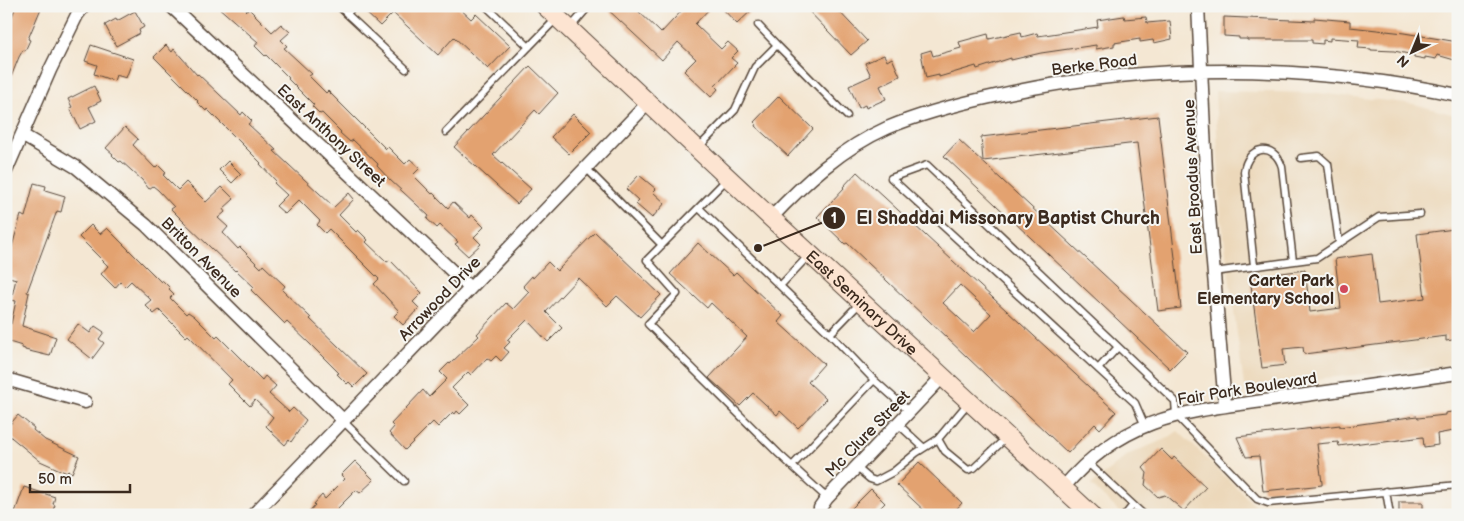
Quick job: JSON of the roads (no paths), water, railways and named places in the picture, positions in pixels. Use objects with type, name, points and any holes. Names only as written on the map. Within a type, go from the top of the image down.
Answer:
[{"type":"main road","name":"East Seminary Drive","points":[[557,18],[1092,515]]},
{"type":"street","points":[[6,171],[50,70],[77,15],[84,6]]},
{"type":"street","name":"East Anthony Street","points":[[171,6],[470,288]]},
{"type":"street","name":"East Broadus Avenue","points":[[1198,6],[1207,192],[1225,405]]},
{"type":"street","name":"Berke Road","points":[[771,218],[812,179],[841,155],[886,129],[920,115],[954,105],[1050,85],[1137,74],[1202,71],[1300,75],[1373,81],[1420,87],[1458,95]]},
{"type":"street","name":"Arrowood Drive","points":[[253,515],[648,103]]},
{"type":"street","name":"Britton Avenue","points":[[22,135],[76,167],[146,224],[344,421]]},
{"type":"street","name":"Fair Park Boulevard","points":[[1064,488],[1088,463],[1129,432],[1176,415],[1225,405],[1275,400],[1458,374]]},
{"type":"street","name":"Mc Clure Street","points":[[819,515],[820,508],[827,498],[943,376]]},
{"type":"street","points":[[6,379],[85,402]]},
{"type":"lane","points":[[339,6],[406,69]]},
{"type":"lane","points":[[346,14],[353,6]]},
{"type":"lane","points":[[446,132],[557,18],[589,6]]},
{"type":"lane","points":[[488,7],[529,47]]},
{"type":"lane","points":[[758,25],[847,116]]},
{"type":"lane","points":[[697,149],[735,110],[754,67],[777,45]]},
{"type":"lane","points":[[1254,266],[1244,172],[1248,158],[1258,150],[1265,149],[1276,156],[1282,167],[1293,261]]},
{"type":"lane","points":[[1301,158],[1319,156],[1328,164],[1339,243]]},
{"type":"lane","points":[[1145,426],[1134,403],[891,178],[926,165],[1175,401],[1176,415],[1257,499],[1268,503],[1458,485]]},
{"type":"lane","points":[[586,168],[662,245]]},
{"type":"lane","points":[[728,178],[647,260],[677,294],[648,324],[827,498]]},
{"type":"lane","points":[[699,208],[830,334],[874,380],[910,412]]},
{"type":"lane","points":[[1214,272],[1316,258],[1378,217],[1420,214]]},
{"type":"lane","points":[[780,286],[810,254]]},
{"type":"lane","points":[[830,334],[862,302]]},
{"type":"lane","points":[[1098,369],[1118,347]]},
{"type":"lane","points":[[792,466],[874,380]]},
{"type":"lane","points":[[856,467],[870,478],[876,480],[893,472],[938,439],[970,401]]},
{"type":"lane","points":[[344,421],[404,481]]},
{"type":"lane","points":[[898,424],[924,448]]},
{"type":"lane","points":[[938,439],[945,451],[968,470],[974,468],[1008,436]]},
{"type":"lane","points":[[1088,463],[1144,515]]},
{"type":"lane","points":[[1386,491],[1390,515]]},
{"type":"lane","points":[[1125,515],[1134,505]]},
{"type":"place","name":"El Shaddai Missonary Baptist Church","points":[[758,248]]},
{"type":"place","name":"Carter Park Elementary School","points":[[1344,289]]}]
